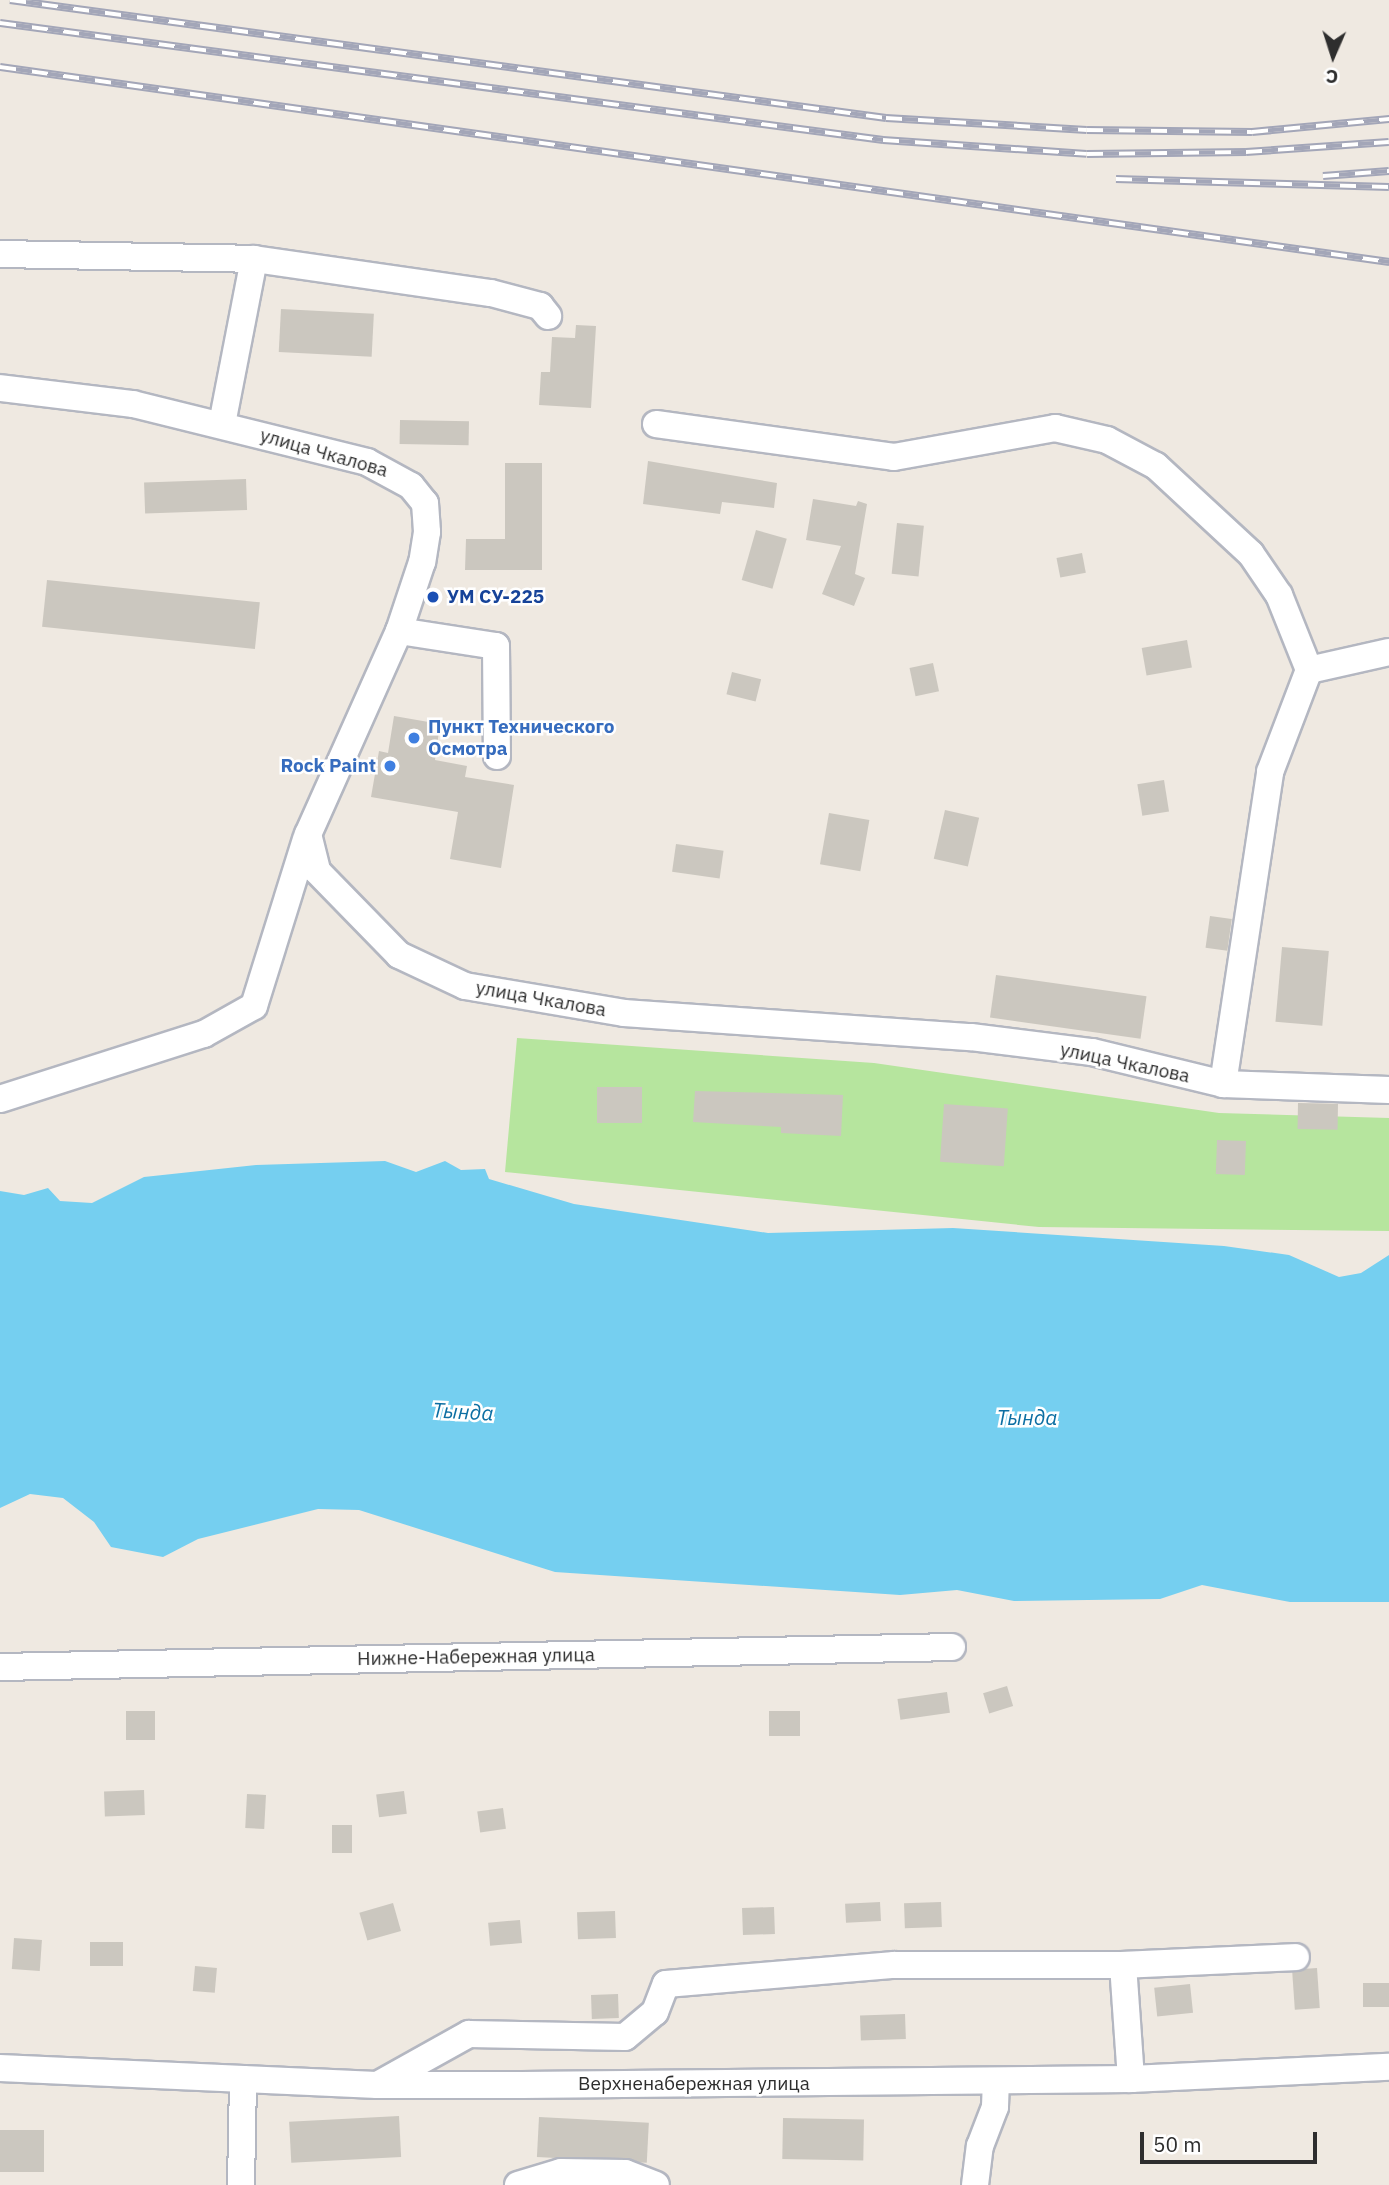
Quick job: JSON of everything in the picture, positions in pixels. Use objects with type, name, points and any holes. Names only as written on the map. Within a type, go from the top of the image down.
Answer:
[{"type":"street","points":[[0,254],[254,259],[491,293],[540,306],[548,316]]},
{"type":"street","points":[[222,425],[254,259]]},
{"type":"street","name":"улица Чкалова","points":[[0,388],[133,404],[367,462],[411,486],[425,503],[427,532],[422,562],[399,631],[308,834],[317,871],[399,955],[465,986],[624,1013],[971,1037],[1092,1052],[1223,1084],[1389,1090]]},
{"type":"street","points":[[656,424],[894,457],[1055,428],[1107,440],[1156,466],[1251,554],[1279,595],[1309,670],[1270,772],[1223,1084]]},
{"type":"street","points":[[399,631],[496,646],[497,756]]},
{"type":"street","points":[[1309,670],[1389,652]]},
{"type":"street","points":[[0,1099],[204,1034],[254,1006],[308,834]]},
{"type":"street","name":"Нижне-Набережная улица","points":[[0,1667],[952,1647]]},
{"type":"street","points":[[377,2085],[468,2034],[625,2037],[655,2012],[666,1984],[894,1965],[1122,1965],[1296,1957]]},
{"type":"street","points":[[1122,1965],[1131,2079]]},
{"type":"street","name":"Верхненабережная улица","points":[[0,2068],[377,2085],[1131,2079],[1389,2067]]},
{"type":"street","points":[[241,2185],[243,2079]]},
{"type":"street","points":[[975,2185],[980,2146],[995,2107],[996,2081]]},
{"type":"street","points":[[518,2185],[561,2172],[625,2173],[656,2185]]},
{"type":"green space","points":[[517,1038],[874,1063],[1219,1113],[1389,1118],[1389,1231],[1039,1227],[505,1172]]},
{"type":"water","name":"Тында","points":[[385,1161],[416,1172],[445,1161],[461,1170],[485,1169],[489,1179],[574,1204],[768,1233],[953,1228],[1224,1246],[1289,1255],[1339,1277],[1361,1273],[1389,1255],[1389,1602],[1290,1602],[1202,1585],[1160,1599],[1014,1601],[957,1590],[900,1595],[555,1572],[359,1510],[318,1509],[198,1539],[163,1557],[111,1547],[94,1522],[63,1498],[30,1494],[0,1508],[0,1191],[24,1195],[48,1188],[60,1201],[92,1203],[144,1177],[256,1165]]},
{"type":"building","points":[[281,309],[374,314],[372,357],[279,352]]},
{"type":"building","points":[[576,325],[596,326],[591,408],[539,405],[541,372],[550,372],[552,337],[575,338]]},
{"type":"building","points":[[400,420],[469,421],[469,445],[400,444]]},
{"type":"building","points":[[648,461],[777,483],[774,508],[722,502],[720,514],[643,504]]},
{"type":"building","points":[[505,463],[542,463],[542,570],[465,570],[466,539],[505,539]]},
{"type":"building","points":[[246,479],[247,510],[145,514],[144,483]]},
{"type":"building","points":[[813,499],[856,506],[858,501],[867,504],[855,574],[865,578],[854,606],[822,594],[841,546],[806,540]]},
{"type":"building","points":[[897,523],[924,526],[919,577],[892,574]]},
{"type":"building","points":[[756,530],[787,539],[772,589],[742,580]]},
{"type":"building","points":[[1082,553],[1086,573],[1060,578],[1056,558]]},
{"type":"building","points":[[47,580],[260,602],[255,649],[42,627]]},
{"type":"building","points":[[1187,640],[1192,668],[1147,676],[1142,648]]},
{"type":"building","points":[[933,663],[939,691],[916,696],[910,668]]},
{"type":"building","points":[[732,672],[761,679],[756,702],[726,694]]},
{"type":"building","points":[[394,716],[440,724],[435,760],[467,766],[465,777],[514,785],[501,868],[450,859],[458,812],[371,797],[379,751],[388,753]]},
{"type":"building","points":[[1164,780],[1169,812],[1142,816],[1137,784]]},
{"type":"building","points":[[945,810],[979,818],[968,867],[934,859]]},
{"type":"building","points":[[829,813],[869,820],[860,871],[820,864]]},
{"type":"building","points":[[676,844],[724,851],[720,878],[672,872]]},
{"type":"building","points":[[1210,916],[1232,919],[1227,951],[1206,948]]},
{"type":"building","points":[[1282,947],[1329,951],[1322,1026],[1275,1022]]},
{"type":"building","points":[[996,975],[1147,996],[1141,1039],[990,1018]]},
{"type":"building","points":[[597,1087],[642,1087],[642,1123],[597,1123]]},
{"type":"building","points":[[695,1091],[843,1095],[841,1136],[781,1133],[781,1127],[693,1122]]},
{"type":"building","points":[[1298,1103],[1338,1104],[1338,1130],[1298,1129]]},
{"type":"building","points":[[944,1104],[1008,1108],[1004,1166],[940,1162]]},
{"type":"building","points":[[1217,1140],[1246,1141],[1245,1175],[1216,1174]]},
{"type":"building","points":[[1007,1686],[1013,1706],[989,1713],[983,1693]]},
{"type":"building","points":[[947,1692],[950,1713],[900,1720],[897,1699]]},
{"type":"building","points":[[126,1711],[155,1711],[155,1740],[126,1740]]},
{"type":"building","points":[[769,1711],[800,1711],[800,1736],[769,1736]]},
{"type":"building","points":[[144,1790],[145,1815],[105,1816],[104,1791]]},
{"type":"building","points":[[404,1791],[407,1814],[379,1817],[376,1794]]},
{"type":"building","points":[[247,1794],[266,1795],[264,1829],[245,1828]]},
{"type":"building","points":[[503,1808],[506,1829],[480,1832],[477,1812]]},
{"type":"building","points":[[332,1825],[352,1825],[352,1853],[332,1853]]},
{"type":"building","points":[[880,1902],[881,1921],[846,1923],[845,1904]]},
{"type":"building","points":[[941,1902],[942,1927],[905,1928],[904,1903]]},
{"type":"building","points":[[393,1903],[401,1931],[367,1941],[359,1913]]},
{"type":"building","points":[[774,1907],[775,1934],[743,1935],[742,1908]]},
{"type":"building","points":[[615,1911],[616,1938],[578,1939],[577,1912]]},
{"type":"building","points":[[520,1920],[522,1943],[490,1946],[488,1923]]},
{"type":"building","points":[[14,1938],[42,1940],[40,1971],[12,1969]]},
{"type":"building","points":[[90,1942],[123,1942],[123,1966],[90,1966]]},
{"type":"building","points":[[195,1966],[217,1968],[215,1993],[193,1991]]},
{"type":"building","points":[[1317,1968],[1320,2008],[1295,2010],[1292,1970]]},
{"type":"building","points":[[1363,1983],[1389,1983],[1389,2007],[1363,2007]]},
{"type":"building","points":[[1190,1984],[1193,2013],[1157,2017],[1154,1988]]},
{"type":"building","points":[[618,1994],[619,2018],[592,2019],[591,1995]]},
{"type":"building","points":[[905,2014],[906,2039],[861,2041],[860,2016]]},
{"type":"building","points":[[399,2116],[401,2157],[291,2163],[289,2122]]},
{"type":"building","points":[[539,2117],[649,2123],[647,2163],[537,2157]]},
{"type":"building","points":[[783,2118],[864,2119],[863,2160],[782,2159]]},
{"type":"building","points":[[0,2130],[44,2130],[44,2172],[0,2172]]},
{"type":"railway","points":[[10,0],[886,118],[1087,130],[1252,132],[1389,119]]},
{"type":"railway","points":[[0,23],[883,140],[1087,154],[1246,152],[1389,142]]},
{"type":"railway","points":[[0,67],[1389,262]]},
{"type":"railway","points":[[1323,176],[1389,171]]},
{"type":"railway","points":[[1116,179],[1389,187]]},
{"type":"place","name":"УМ СУ-225","points":[[433,597]]},
{"type":"place","name":"Пункт Технического Осмотра","points":[[414,738]]},
{"type":"place","name":"Rock Paint","points":[[390,766]]}]
